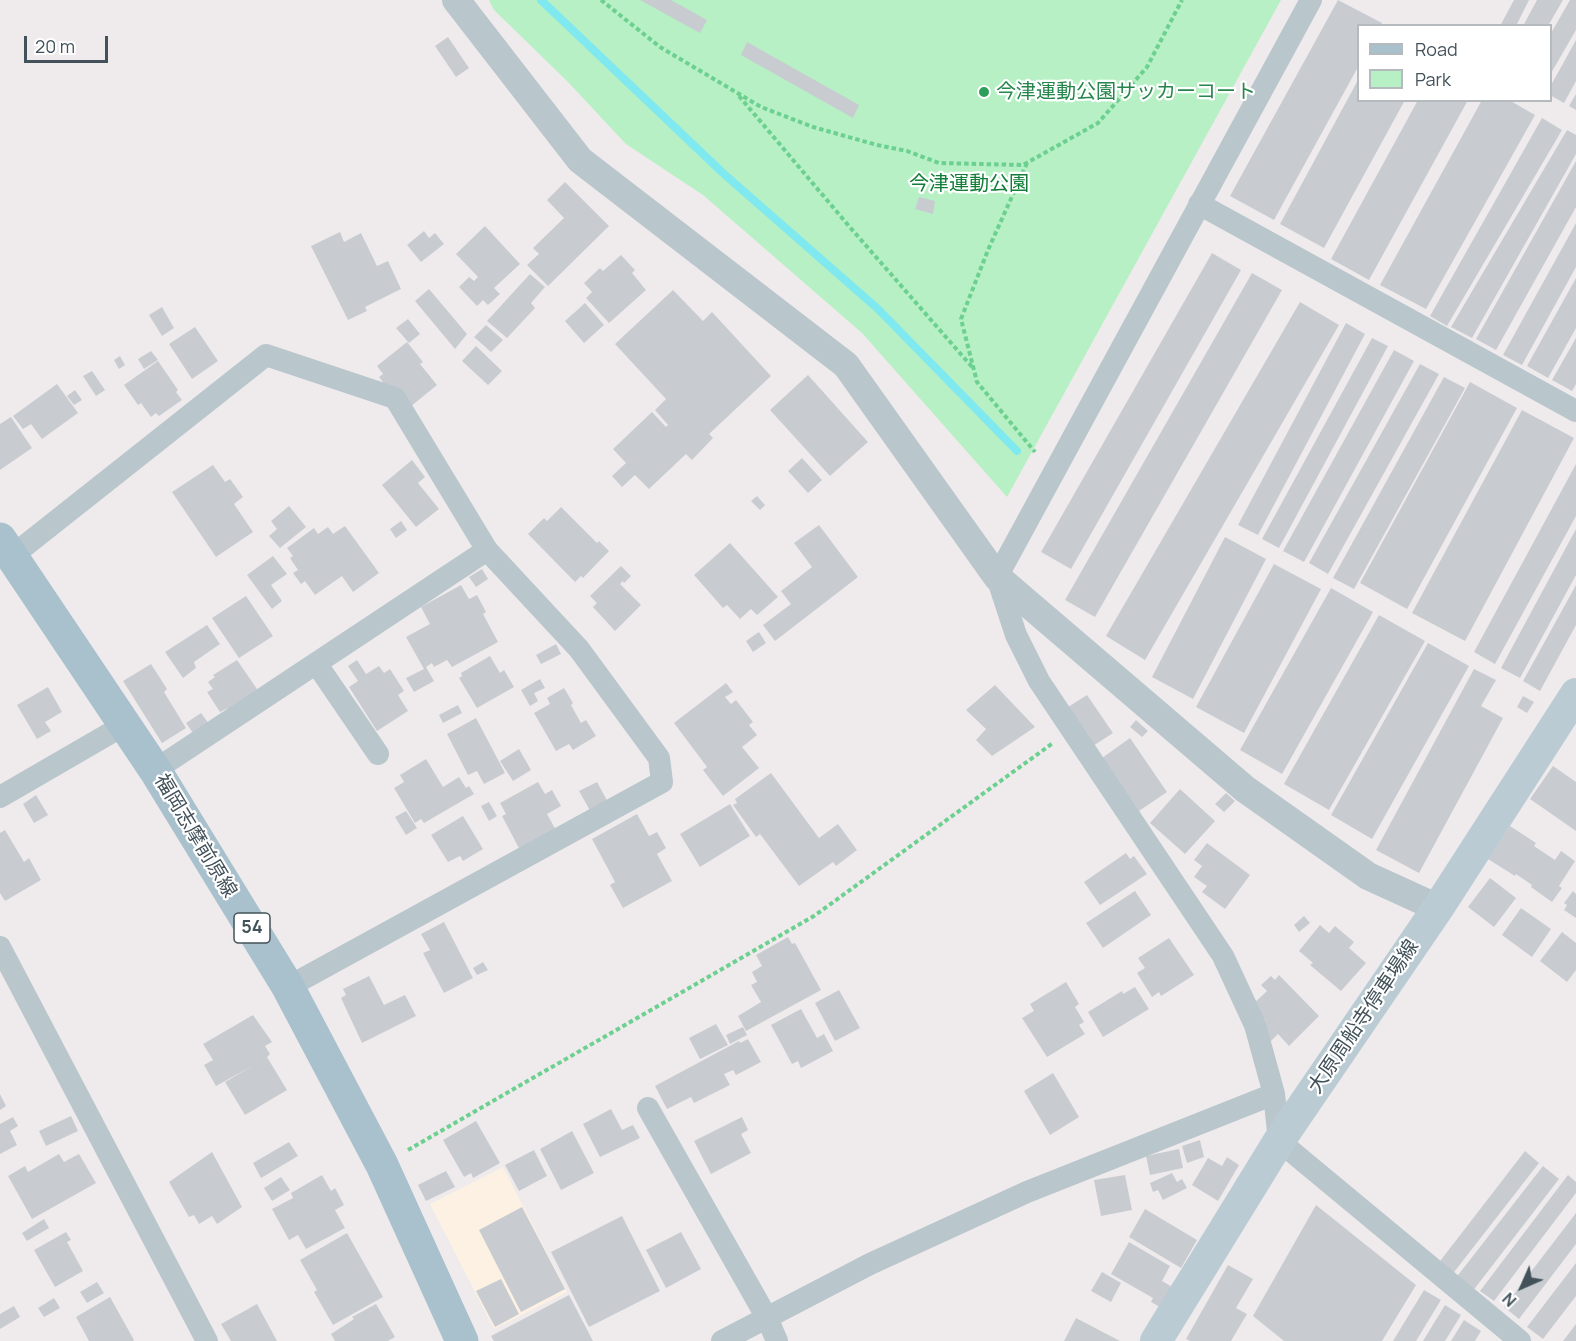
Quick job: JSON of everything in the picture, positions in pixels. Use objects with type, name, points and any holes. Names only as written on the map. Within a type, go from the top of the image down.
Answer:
[{"type":"main road","name":"福岡志摩前原線","points":[[6,548],[126,724],[288,987],[382,1165],[462,1341]]},
{"type":"main road","name":"大原周船寺停車場線","points":[[1156,1341],[1279,1141],[1438,908],[1576,694]]},
{"type":"street","points":[[456,0],[580,160],[846,365],[998,577],[1245,789],[1368,876],[1438,908]]},
{"type":"street","points":[[1311,0],[998,577],[1016,635],[1039,681],[1223,956],[1255,1025],[1274,1094],[1279,1141],[1521,1341]]},
{"type":"street","points":[[1199,204],[1576,411]]},
{"type":"street","points":[[6,548],[266,355],[395,398],[487,550],[579,649],[659,758],[662,782],[288,987]]},
{"type":"street","points":[[155,770],[487,550]]},
{"type":"street","points":[[316,663],[378,754]]},
{"type":"street","points":[[0,797],[126,724]]},
{"type":"street","points":[[0,947],[207,1341]]},
{"type":"street","points":[[722,1341],[870,1264],[1027,1192],[1274,1094]]},
{"type":"street","points":[[648,1108],[767,1318],[777,1341]]},
{"type":"path","points":[[601,0],[660,47],[761,107],[813,127],[906,151],[939,163],[1023,165],[1098,123],[1147,67],[1182,0]]},
{"type":"path","points":[[736,92],[848,225],[974,368]]},
{"type":"path","points":[[1027,163],[988,250],[961,319],[977,382],[1053,473]]},
{"type":"path","points":[[382,1165],[814,916],[1070,730]]},
{"type":"shaded area","points":[[503,1167],[567,1292],[494,1329],[430,1204]]},
{"type":"green space","name":"今津運動公園","points":[[489,0],[1281,0],[1007,497],[862,333],[703,195],[626,144],[567,81],[494,10]]},
{"type":"building","points":[[640,0],[671,0],[707,20],[700,33]]},
{"type":"building","points":[[1338,0],[1382,23],[1357,24],[1357,69],[1274,220],[1230,196]]},
{"type":"building","points":[[1514,0],[1529,0],[1517,24],[1501,24]]},
{"type":"building","points":[[1537,0],[1563,0],[1549,24],[1524,24]]},
{"type":"building","points":[[1570,0],[1576,0],[1576,30],[1552,72],[1552,32]]},
{"type":"building","points":[[448,37],[469,68],[456,77],[435,46]]},
{"type":"building","points":[[1576,40],[1576,81],[1564,103],[1552,96],[1552,83]]},
{"type":"building","points":[[747,42],[859,105],[853,118],[741,55]]},
{"type":"building","points":[[1357,82],[1357,102],[1404,102],[1324,248],[1280,224]]},
{"type":"building","points":[[1576,94],[1576,110],[1569,106]]},
{"type":"building","points":[[1417,102],[1467,102],[1369,280],[1331,259]]},
{"type":"building","points":[[1481,102],[1512,102],[1535,115],[1426,309],[1380,285]]},
{"type":"building","points":[[1542,118],[1562,130],[1447,326],[1430,316]]},
{"type":"building","points":[[1567,130],[1576,135],[1576,154],[1472,338],[1451,327]]},
{"type":"building","points":[[1576,161],[1576,207],[1496,350],[1476,339]]},
{"type":"building","points":[[565,182],[609,226],[548,286],[527,265],[539,254],[533,248],[564,218],[547,200]]},
{"type":"building","points":[[919,197],[935,201],[933,214],[915,209]]},
{"type":"building","points":[[1576,223],[1576,267],[1522,365],[1503,355]]},
{"type":"building","points":[[485,226],[520,264],[494,288],[500,294],[488,305],[483,300],[477,306],[459,287],[469,277],[474,281],[478,277],[456,254]]},
{"type":"building","points":[[424,231],[429,238],[435,233],[444,244],[421,262],[407,245]]},
{"type":"building","points":[[340,232],[344,242],[361,233],[377,266],[388,261],[401,289],[365,307],[367,311],[348,320],[311,246]]},
{"type":"building","points":[[1212,253],[1241,270],[1071,569],[1041,552]]},
{"type":"building","points":[[621,255],[635,270],[632,273],[646,290],[609,323],[586,298],[592,292],[584,283],[600,268],[603,271]]},
{"type":"building","points":[[1252,273],[1282,290],[1095,617],[1065,600]]},
{"type":"building","points":[[530,274],[545,287],[531,303],[535,308],[507,338],[487,321]]},
{"type":"building","points":[[1576,278],[1576,328],[1548,378],[1527,366]]},
{"type":"building","points":[[429,289],[467,334],[455,349],[415,301]]},
{"type":"building","points":[[673,290],[703,321],[712,312],[771,376],[709,434],[713,438],[692,460],[686,454],[649,489],[635,475],[622,487],[612,476],[626,463],[613,449],[652,412],[666,427],[668,425],[655,410],[666,399],[615,344]]},
{"type":"building","points":[[1300,302],[1339,325],[1145,660],[1106,636]]},
{"type":"building","points":[[585,303],[604,325],[584,343],[565,321]]},
{"type":"building","points":[[162,307],[174,328],[162,336],[149,315]]},
{"type":"building","points":[[408,319],[420,334],[409,343],[396,328]]},
{"type":"building","points":[[1346,323],[1365,334],[1258,535],[1238,525]]},
{"type":"building","points":[[486,325],[503,340],[491,352],[474,337]]},
{"type":"building","points":[[195,327],[218,361],[192,379],[169,344]]},
{"type":"building","points":[[1372,338],[1388,346],[1279,548],[1262,539]]},
{"type":"building","points":[[1576,338],[1576,384],[1572,391],[1552,380]]},
{"type":"building","points":[[407,342],[423,362],[420,364],[437,385],[405,411],[379,377],[383,374],[377,366]]},
{"type":"building","points":[[476,346],[502,371],[488,385],[462,361]]},
{"type":"building","points":[[1394,350],[1414,361],[1304,562],[1283,551]]},
{"type":"building","points":[[151,351],[158,360],[144,369],[138,359]]},
{"type":"building","points":[[120,356],[125,365],[119,369],[114,360]]},
{"type":"building","points":[[158,361],[178,390],[176,392],[182,400],[159,416],[156,413],[151,417],[141,403],[138,405],[124,385]]},
{"type":"building","points":[[1420,364],[1439,374],[1328,574],[1309,563]]},
{"type":"building","points":[[92,371],[105,390],[96,396],[83,376]]},
{"type":"building","points":[[808,375],[868,442],[830,476],[770,410]]},
{"type":"building","points":[[1444,377],[1465,388],[1354,589],[1333,578]]},
{"type":"building","points":[[1470,382],[1517,408],[1407,609],[1360,583]]},
{"type":"building","points":[[57,384],[78,413],[42,439],[31,424],[23,429],[13,416]]},
{"type":"building","points":[[75,390],[82,400],[74,405],[67,396]]},
{"type":"building","points":[[1522,410],[1574,438],[1465,641],[1412,613]]},
{"type":"building","points":[[11,417],[32,448],[0,470],[0,424]]},
{"type":"building","points":[[802,458],[822,480],[808,493],[788,471]]},
{"type":"building","points":[[412,460],[425,477],[418,483],[439,509],[416,527],[382,485]]},
{"type":"building","points":[[1576,464],[1576,516],[1495,664],[1474,652]]},
{"type":"building","points":[[213,465],[225,482],[230,479],[243,497],[234,504],[253,532],[216,557],[172,492]]},
{"type":"building","points":[[757,496],[765,505],[760,510],[751,501]]},
{"type":"building","points":[[289,506],[306,527],[280,548],[269,536],[277,529],[271,521]]},
{"type":"building","points":[[561,507],[597,543],[599,541],[609,551],[583,578],[581,576],[575,582],[528,534],[544,518],[547,521]]},
{"type":"building","points":[[401,521],[407,530],[396,538],[390,529]]},
{"type":"building","points":[[819,525],[858,577],[775,641],[763,625],[791,604],[781,591],[812,567],[794,543]]},
{"type":"building","points":[[345,526],[379,573],[353,592],[342,576],[315,595],[305,581],[301,584],[293,573],[298,570],[287,548],[314,528],[318,534],[328,527],[333,534]]},
{"type":"building","points":[[1576,529],[1576,575],[1520,678],[1501,668]]},
{"type":"building","points":[[1225,537],[1266,559],[1193,699],[1152,677]]},
{"type":"building","points":[[730,543],[778,597],[757,615],[751,609],[740,619],[727,605],[723,608],[694,575]]},
{"type":"building","points":[[273,556],[287,574],[271,585],[282,601],[272,609],[247,575]]},
{"type":"building","points":[[1274,564],[1321,589],[1244,733],[1196,707]]},
{"type":"building","points":[[621,566],[631,576],[620,584],[641,605],[615,631],[593,607],[597,603],[590,596]]},
{"type":"building","points":[[482,569],[488,579],[476,587],[469,577]]},
{"type":"building","points":[[461,585],[469,599],[477,595],[486,612],[483,614],[498,642],[452,667],[447,660],[434,667],[432,663],[426,667],[434,681],[414,692],[406,678],[424,669],[406,637],[430,624],[421,607]]},
{"type":"building","points":[[1576,585],[1576,625],[1540,691],[1523,681]]},
{"type":"building","points":[[1331,588],[1373,612],[1282,774],[1240,750]]},
{"type":"building","points":[[246,596],[273,636],[239,658],[212,618]]},
{"type":"building","points":[[1379,615],[1425,641],[1329,810],[1284,784]]},
{"type":"building","points":[[207,625],[220,644],[194,662],[196,668],[183,678],[165,652]]},
{"type":"building","points":[[759,632],[766,643],[753,652],[746,641]]},
{"type":"building","points":[[1428,643],[1469,666],[1372,839],[1331,815]]},
{"type":"building","points":[[556,644],[561,654],[541,664],[536,655]]},
{"type":"building","points":[[490,656],[500,673],[504,670],[514,687],[477,708],[459,678],[462,676],[461,673]]},
{"type":"building","points":[[237,660],[257,689],[230,711],[228,708],[220,712],[207,692],[213,689],[208,682],[215,677],[213,675]]},
{"type":"building","points":[[357,660],[366,674],[379,666],[384,673],[390,669],[404,691],[398,695],[408,711],[377,731],[349,687],[358,681],[348,666]]},
{"type":"building","points":[[151,664],[167,689],[164,692],[186,728],[162,743],[123,681]]},
{"type":"building","points":[[1474,669],[1496,680],[1481,706],[1503,718],[1419,873],[1376,850]]},
{"type":"building","points":[[540,679],[545,688],[534,693],[538,701],[530,706],[521,690]]},
{"type":"building","points":[[726,683],[733,692],[725,697],[731,704],[736,700],[753,722],[749,725],[757,735],[742,747],[759,768],[723,796],[703,770],[707,767],[674,723]]},
{"type":"building","points":[[995,685],[1035,727],[992,756],[976,740],[986,729],[966,710]]},
{"type":"building","points":[[48,687],[62,712],[45,722],[51,731],[37,739],[17,705]]},
{"type":"building","points":[[564,688],[581,723],[586,720],[596,736],[573,750],[569,744],[556,751],[534,713],[550,704],[547,698]]},
{"type":"building","points":[[1087,695],[1113,733],[1093,746],[1068,707]]},
{"type":"building","points":[[1523,696],[1534,702],[1527,713],[1517,707]]},
{"type":"building","points":[[458,705],[462,713],[443,723],[439,715]]},
{"type":"building","points":[[201,713],[210,725],[195,736],[186,723]]},
{"type":"building","points":[[476,718],[505,773],[484,784],[477,771],[468,775],[447,734]]},
{"type":"building","points":[[1136,720],[1148,731],[1142,737],[1130,727]]},
{"type":"building","points":[[1130,738],[1167,792],[1139,811],[1102,758]]},
{"type":"building","points":[[519,749],[531,770],[513,781],[500,761]]},
{"type":"building","points":[[426,759],[443,787],[459,777],[466,788],[469,786],[474,794],[424,823],[421,819],[415,823],[394,788],[404,782],[400,775]]},
{"type":"building","points":[[1553,766],[1576,782],[1576,831],[1530,799]]},
{"type":"building","points":[[771,773],[819,838],[838,824],[857,850],[836,866],[833,862],[799,886],[760,834],[756,837],[733,805],[737,803],[735,799]]},
{"type":"building","points":[[538,782],[545,794],[552,790],[561,806],[547,814],[557,832],[521,852],[502,816],[506,814],[500,803]]},
{"type":"building","points":[[597,782],[609,804],[592,814],[579,791]]},
{"type":"building","points":[[1180,789],[1215,821],[1185,854],[1150,823]]},
{"type":"building","points":[[1226,793],[1235,801],[1224,812],[1215,804]]},
{"type":"building","points":[[36,795],[48,815],[34,823],[23,804]]},
{"type":"building","points":[[489,802],[497,816],[489,821],[481,806]]},
{"type":"building","points":[[730,804],[750,836],[700,867],[680,834]]},
{"type":"building","points":[[406,811],[417,828],[406,835],[395,817]]},
{"type":"building","points":[[637,814],[649,836],[657,832],[666,848],[657,854],[672,881],[623,908],[610,885],[615,882],[592,839]]},
{"type":"building","points":[[463,816],[483,849],[463,861],[460,856],[448,862],[431,835]]},
{"type":"building","points":[[1510,826],[1536,843],[1534,846],[1555,860],[1561,851],[1575,861],[1559,886],[1562,888],[1552,902],[1516,874],[1515,876],[1488,859]]},
{"type":"building","points":[[5,830],[24,862],[29,858],[41,880],[5,901],[0,893],[0,833]]},
{"type":"building","points":[[1207,843],[1250,875],[1225,909],[1202,892],[1207,886],[1194,877],[1202,866],[1194,860]]},
{"type":"building","points":[[1126,853],[1130,859],[1134,856],[1147,874],[1100,905],[1084,882]]},
{"type":"building","points":[[1490,878],[1516,898],[1494,927],[1468,907]]},
{"type":"building","points":[[1135,891],[1151,915],[1103,948],[1086,923]]},
{"type":"building","points":[[1573,891],[1576,894],[1576,918],[1564,910],[1567,905],[1564,903]]},
{"type":"building","points":[[1521,908],[1551,929],[1532,957],[1502,935]]},
{"type":"building","points":[[1304,916],[1310,923],[1299,932],[1294,925]]},
{"type":"building","points":[[444,922],[473,978],[444,993],[423,953],[430,950],[421,934]]},
{"type":"building","points":[[1320,925],[1329,933],[1335,926],[1354,942],[1349,948],[1366,963],[1341,991],[1310,965],[1313,963],[1299,951]]},
{"type":"building","points":[[1562,932],[1576,943],[1576,970],[1567,982],[1540,961]]},
{"type":"building","points":[[788,937],[792,944],[795,943],[821,990],[746,1031],[738,1016],[761,1002],[751,985],[757,982],[752,972],[762,966],[756,955]]},
{"type":"building","points":[[1169,938],[1194,975],[1161,996],[1159,992],[1152,997],[1137,973],[1145,968],[1138,958]]},
{"type":"building","points":[[483,962],[488,970],[477,975],[473,968]]},
{"type":"building","points":[[1279,975],[1319,1016],[1289,1046],[1278,1034],[1271,1041],[1258,1028],[1266,1021],[1251,1006],[1267,991],[1261,985],[1271,976],[1275,980]]},
{"type":"building","points":[[369,976],[384,1005],[405,995],[416,1016],[362,1043],[341,998],[346,995],[343,989]]},
{"type":"building","points":[[1066,982],[1079,1004],[1075,1007],[1084,1022],[1079,1025],[1085,1034],[1047,1057],[1022,1018],[1034,1011],[1030,1004]]},
{"type":"building","points":[[1135,987],[1149,1009],[1103,1037],[1088,1012],[1122,991],[1123,994]]},
{"type":"building","points":[[839,990],[860,1028],[835,1041],[815,1003]]},
{"type":"building","points":[[801,1009],[817,1038],[824,1034],[833,1051],[801,1068],[798,1061],[792,1064],[771,1025]]},
{"type":"building","points":[[253,1015],[272,1042],[265,1046],[270,1054],[267,1057],[287,1090],[245,1115],[225,1082],[254,1065],[216,1086],[204,1065],[213,1060],[203,1044]]},
{"type":"building","points":[[716,1024],[728,1045],[700,1059],[689,1038]]},
{"type":"building","points":[[743,1027],[747,1035],[730,1044],[726,1035]]},
{"type":"building","points":[[748,1039],[761,1062],[736,1075],[733,1070],[724,1074],[730,1085],[694,1103],[691,1097],[667,1109],[655,1086],[739,1041],[740,1043]]},
{"type":"building","points":[[1053,1073],[1079,1117],[1050,1135],[1024,1091]]},
{"type":"building","points":[[0,1094],[6,1106],[0,1110]]},
{"type":"building","points":[[611,1109],[622,1130],[633,1125],[640,1138],[600,1157],[583,1124]]},
{"type":"building","points":[[71,1116],[78,1131],[46,1146],[39,1131]]},
{"type":"building","points":[[13,1117],[18,1126],[10,1131],[17,1145],[0,1154],[0,1124]]},
{"type":"building","points":[[742,1117],[748,1130],[741,1134],[751,1153],[711,1174],[694,1141]]},
{"type":"building","points":[[476,1121],[500,1163],[473,1178],[471,1173],[464,1177],[443,1140]]},
{"type":"building","points":[[572,1131],[594,1173],[561,1190],[540,1149]]},
{"type":"building","points":[[1200,1140],[1204,1157],[1187,1163],[1182,1146]]},
{"type":"building","points":[[289,1142],[298,1156],[261,1178],[253,1163]]},
{"type":"building","points":[[1179,1149],[1183,1168],[1150,1175],[1146,1156]]},
{"type":"building","points":[[534,1150],[547,1176],[519,1191],[505,1165]]},
{"type":"building","points":[[1525,1151],[1539,1163],[1451,1276],[1437,1265]]},
{"type":"building","points":[[212,1152],[242,1207],[217,1224],[212,1216],[199,1224],[194,1215],[189,1217],[169,1182]]},
{"type":"building","points":[[59,1154],[64,1162],[79,1154],[96,1183],[32,1219],[8,1176],[25,1166],[28,1172]]},
{"type":"building","points":[[1227,1157],[1239,1165],[1218,1201],[1192,1185],[1208,1158],[1222,1166]]},
{"type":"building","points":[[1543,1166],[1559,1179],[1472,1292],[1455,1279]]},
{"type":"building","points":[[446,1171],[455,1187],[426,1201],[418,1185]]},
{"type":"building","points":[[1172,1173],[1177,1182],[1182,1179],[1187,1188],[1163,1200],[1158,1190],[1153,1192],[1150,1183]]},
{"type":"building","points":[[322,1175],[331,1191],[335,1188],[344,1205],[335,1210],[345,1228],[306,1249],[298,1235],[289,1240],[272,1209],[293,1198],[291,1193]]},
{"type":"building","points":[[1125,1175],[1132,1210],[1101,1216],[1094,1180]]},
{"type":"building","points":[[1568,1175],[1576,1182],[1576,1193],[1494,1301],[1480,1291]]},
{"type":"building","points":[[281,1177],[290,1190],[272,1201],[264,1188]]},
{"type":"building","points":[[1316,1205],[1416,1285],[1382,1341],[1284,1341],[1253,1316]]},
{"type":"building","points":[[522,1207],[565,1289],[521,1312],[479,1230]]},
{"type":"building","points":[[1145,1209],[1197,1240],[1181,1268],[1129,1237]]},
{"type":"building","points":[[1576,1213],[1576,1244],[1519,1319],[1504,1307]]},
{"type":"building","points":[[622,1216],[660,1291],[589,1327],[551,1252]]},
{"type":"building","points":[[44,1219],[49,1228],[27,1241],[22,1233]]},
{"type":"building","points":[[66,1232],[71,1240],[67,1242],[83,1271],[55,1287],[34,1250]]},
{"type":"building","points":[[681,1232],[701,1269],[666,1288],[646,1250]]},
{"type":"building","points":[[347,1233],[383,1297],[333,1325],[314,1292],[317,1290],[300,1260]]},
{"type":"building","points":[[1129,1242],[1170,1266],[1162,1281],[1174,1288],[1162,1308],[1151,1302],[1153,1298],[1111,1274]]},
{"type":"building","points":[[1576,1263],[1576,1296],[1543,1339],[1527,1327]]},
{"type":"building","points":[[1228,1265],[1253,1279],[1236,1308],[1247,1314],[1231,1341],[1190,1341],[1186,1339]]},
{"type":"building","points":[[1102,1272],[1121,1283],[1111,1302],[1091,1291]]},
{"type":"building","points":[[501,1279],[519,1314],[495,1327],[476,1291]]},
{"type":"building","points":[[97,1282],[104,1293],[87,1303],[80,1292]]},
{"type":"building","points":[[1424,1290],[1441,1300],[1416,1341],[1393,1341]]},
{"type":"building","points":[[569,1295],[593,1341],[494,1341],[491,1336]]},
{"type":"building","points":[[110,1297],[133,1341],[89,1341],[76,1317]]},
{"type":"building","points":[[54,1298],[60,1308],[44,1317],[38,1308]]},
{"type":"building","points":[[257,1304],[277,1341],[231,1341],[221,1324]]},
{"type":"building","points":[[376,1304],[395,1337],[388,1341],[335,1341],[331,1334],[354,1319],[352,1317]]},
{"type":"building","points":[[1445,1305],[1461,1315],[1445,1341],[1423,1341]]},
{"type":"building","points":[[14,1306],[20,1317],[0,1329],[0,1314]]},
{"type":"building","points":[[1076,1318],[1120,1341],[1064,1341]]},
{"type":"building","points":[[1464,1320],[1481,1331],[1475,1341],[1451,1341]]},
{"type":"building","points":[[1576,1324],[1576,1341],[1563,1341]]},
{"type":"waterway","points":[[541,0],[724,174],[878,309],[1017,451]]},
{"type":"place","name":"今津運動公園サッカーコート","points":[[984,92]]}]
